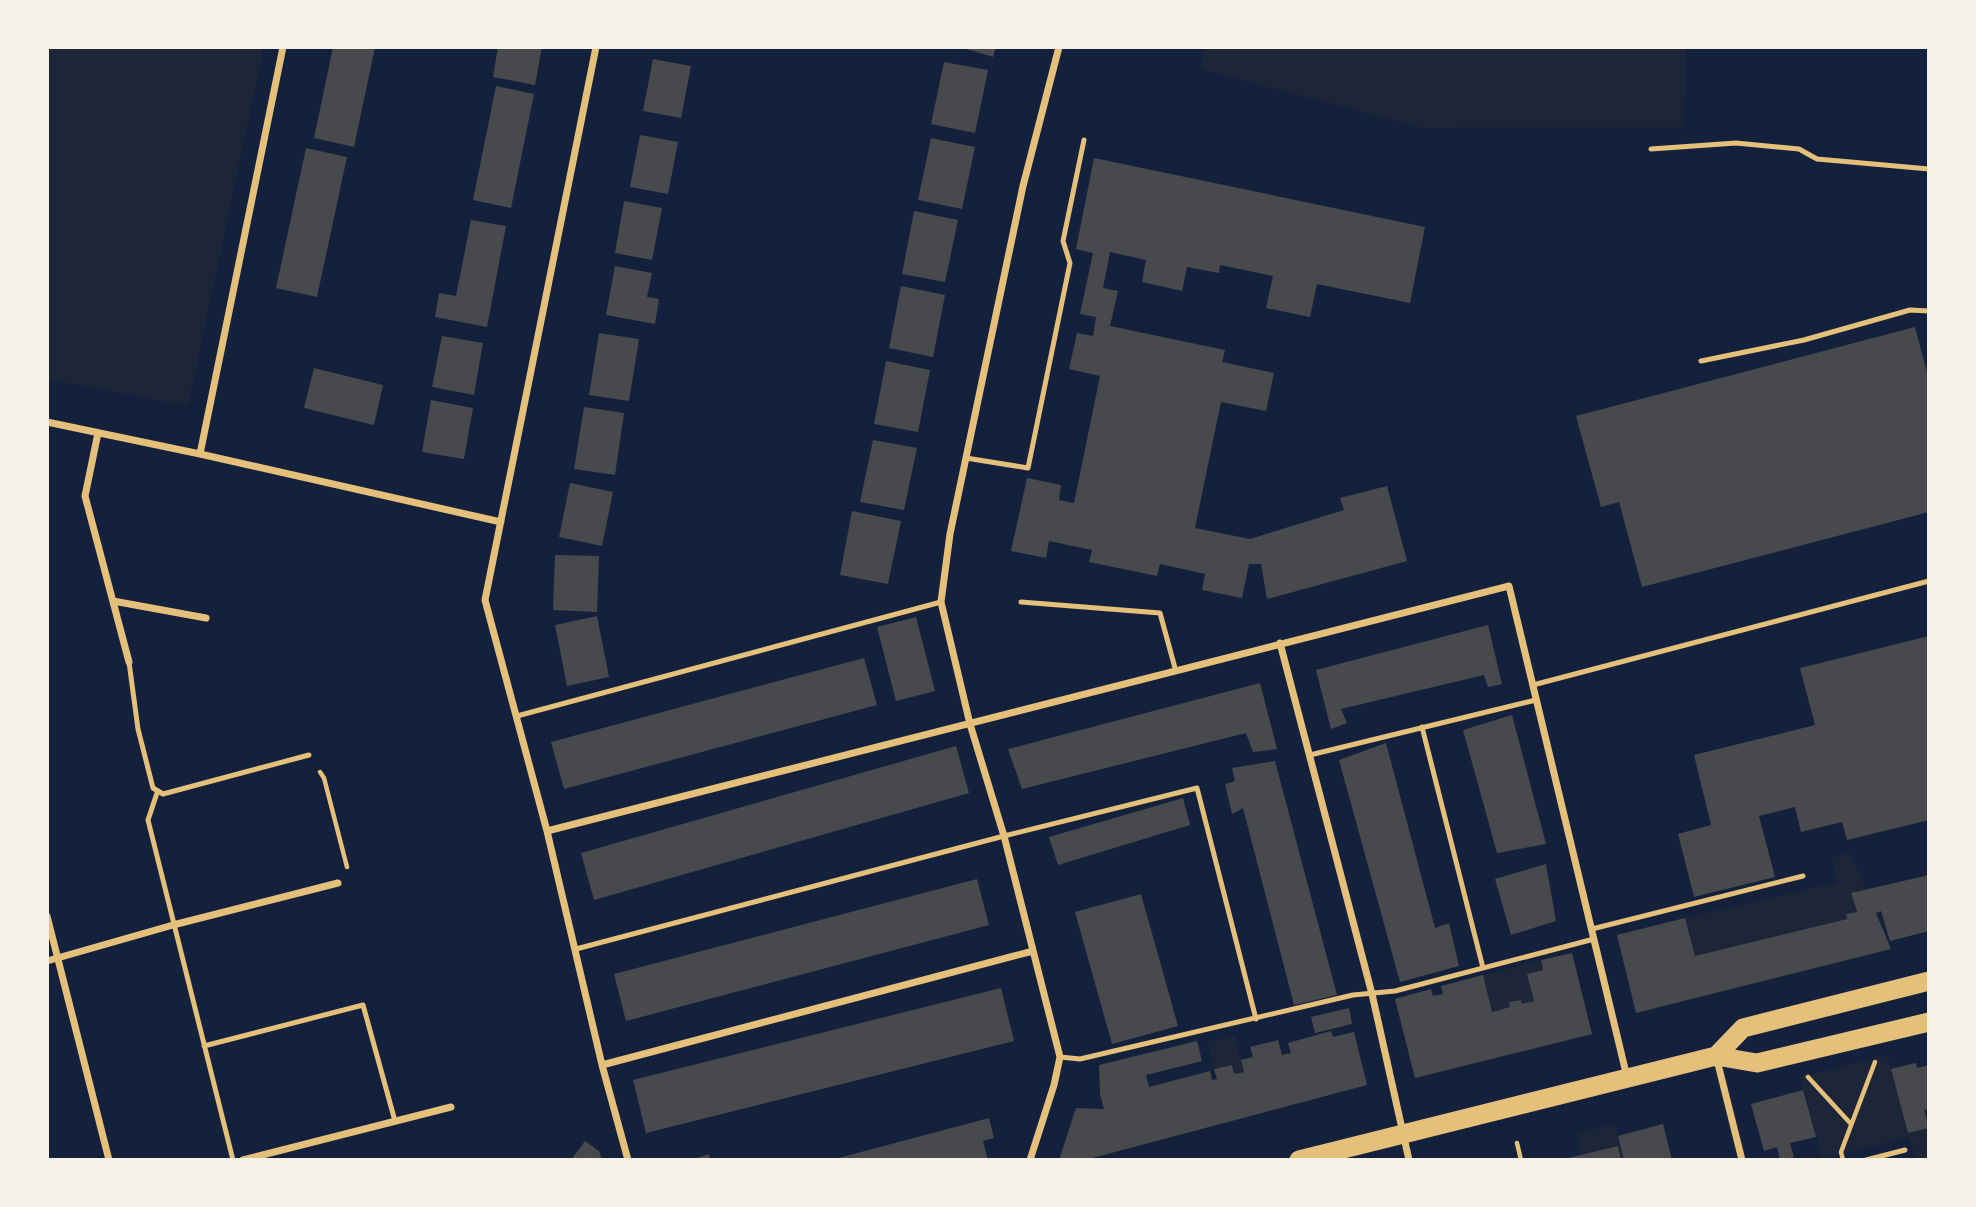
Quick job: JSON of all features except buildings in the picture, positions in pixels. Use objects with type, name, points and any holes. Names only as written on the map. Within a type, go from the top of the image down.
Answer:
[{"type":"highway","points":[[1716,1056],[1743,1028],[1929,981]]},
{"type":"highway","points":[[1299,1160],[1716,1056],[1757,1063],[1929,1022]]},
{"type":"street","points":[[200,454],[283,47]]},
{"type":"street","points":[[596,47],[485,600],[547,831],[628,1160]]},
{"type":"street","points":[[1030,1160],[1060,1057],[1004,836],[970,724],[941,602],[950,534],[1023,186],[1059,47]]},
{"type":"street","points":[[47,422],[501,522]]},
{"type":"street","points":[[98,433],[85,496],[129,662]]},
{"type":"street","points":[[547,831],[970,724],[1175,668],[1509,586],[1627,1078]]},
{"type":"street","points":[[113,601],[206,618]]},
{"type":"street","points":[[1280,643],[1372,995],[1409,1160]]},
{"type":"street","points":[[47,961],[173,925],[338,883]]},
{"type":"street","points":[[47,916],[109,1160]]},
{"type":"street","points":[[603,1065],[1033,951]]},
{"type":"street","points":[[1716,1056],[1742,1160]]},
{"type":"street","points":[[243,1160],[451,1107]]},
{"type":"lane","points":[[966,458],[1028,468],[1070,263],[1063,241],[1084,141]]},
{"type":"lane","points":[[1651,149],[1736,143],[1799,149],[1817,159],[1929,169]]},
{"type":"lane","points":[[1701,361],[1804,340],[1910,310],[1929,310]]},
{"type":"lane","points":[[1533,685],[1929,581]]},
{"type":"lane","points":[[517,716],[941,602]]},
{"type":"lane","points":[[1021,602],[1160,613],[1175,668]]},
{"type":"lane","points":[[129,662],[138,729],[153,788],[157,793],[163,794],[309,755]]},
{"type":"lane","points":[[1310,755],[1536,700]]},
{"type":"lane","points":[[1422,727],[1483,968]]},
{"type":"lane","points":[[576,949],[1004,836],[1198,788],[1256,1019]]},
{"type":"lane","points":[[157,793],[148,820],[233,1160]]},
{"type":"lane","points":[[1592,929],[1803,876]]},
{"type":"lane","points":[[1060,1057],[1080,1059],[1353,995],[1395,991],[1594,939]]},
{"type":"lane","points":[[204,1046],[363,1004],[395,1121]]},
{"type":"lane","points":[[1866,1160],[1905,1150]]},
{"type":"path","points":[[309,755],[324,778],[347,868],[338,883]]},
{"type":"path","points":[[1843,1160],[1840,1152],[1878,1053]]},
{"type":"path","points":[[1803,1071],[1851,1124]]},
{"type":"path","points":[[1517,1143],[1521,1160]]},
{"type":"shaded area","points":[[47,47],[264,47],[188,406],[47,379]]},
{"type":"shaded area","points":[[1205,47],[1687,47],[1683,127],[1422,128],[1200,69]]},
{"type":"shaded area","points":[[1850,853],[1867,890],[1851,893],[1856,912],[1846,914],[1847,919],[1695,956],[1685,918],[1837,882],[1831,858]]},
{"type":"shaded area","points":[[1541,960],[1543,970],[1527,974],[1534,1001],[1522,1004],[1521,1000],[1510,1002],[1510,1007],[1492,1012],[1483,975]]},
{"type":"shaded area","points":[[1235,1036],[1244,1072],[1234,1074],[1232,1065],[1214,1069],[1207,1042]]},
{"type":"shaded area","points":[[1887,1055],[1908,1133],[1928,1128],[1924,1110],[1929,1109],[1929,1160],[1916,1160],[1909,1138],[1822,1158],[1800,1077]]},
{"type":"shaded area","points":[[1615,1124],[1624,1160],[1621,1160],[1617,1146],[1581,1155],[1575,1134]]}]
